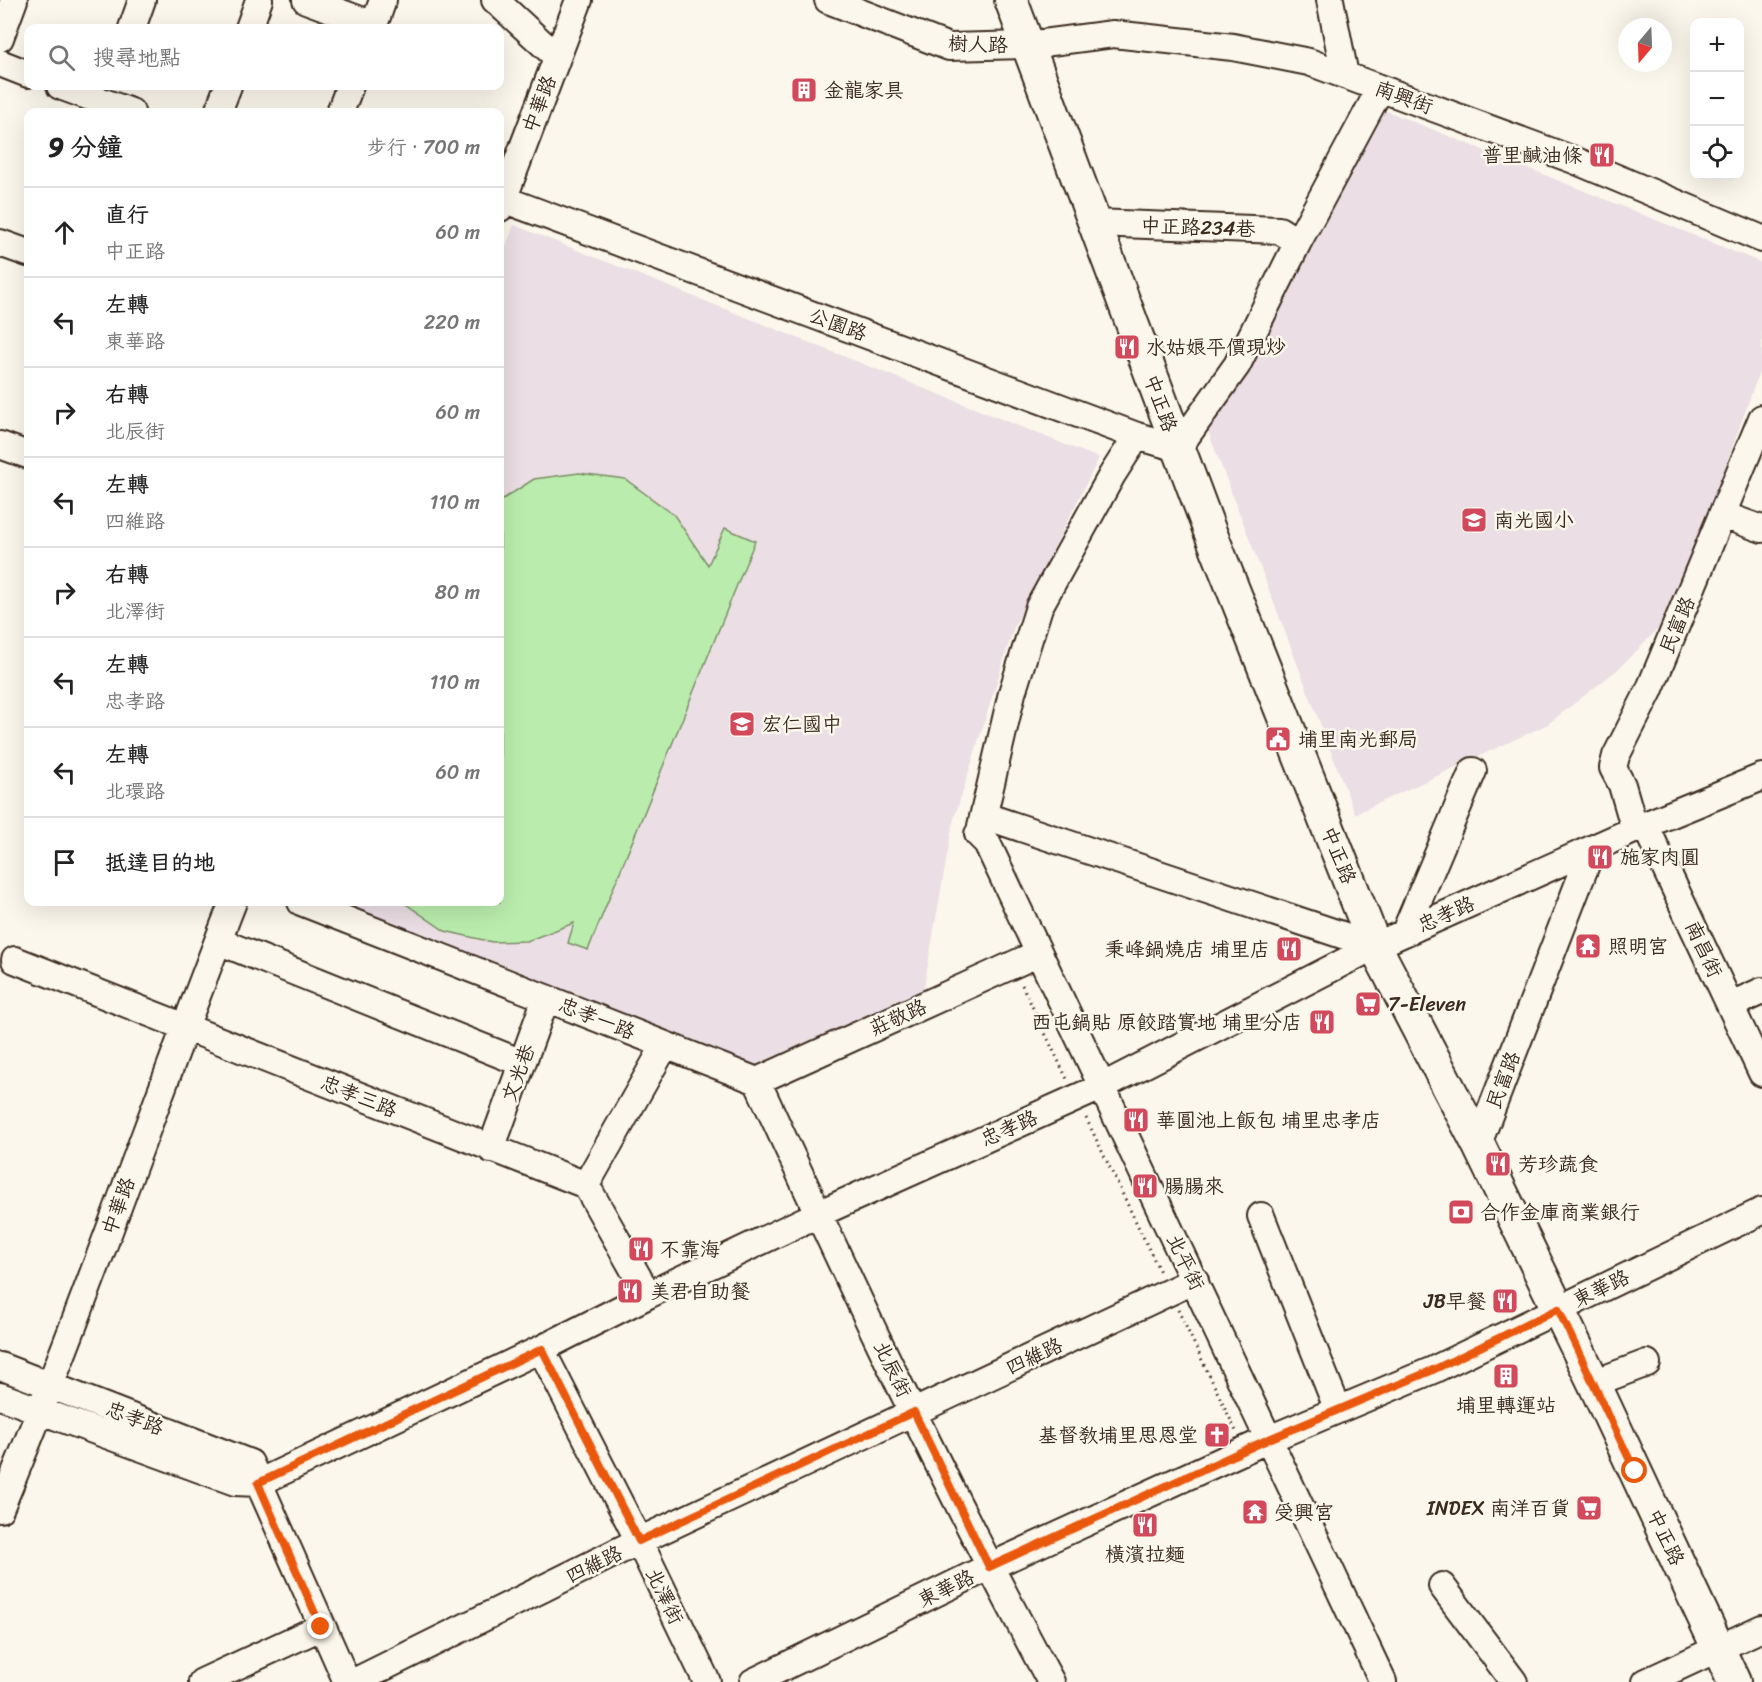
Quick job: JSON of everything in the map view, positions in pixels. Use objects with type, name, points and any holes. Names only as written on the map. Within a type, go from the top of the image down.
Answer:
[{"type":"main road","name":"中正路","points":[[1011,0],[1178,448],[1375,946],[1478,1144],[1594,1383],[1734,1682]]},
{"type":"street","points":[[0,38],[14,0]]},
{"type":"street","points":[[133,24],[142,0]]},
{"type":"street","points":[[250,24],[259,0]]},
{"type":"street","points":[[306,0],[366,24]]},
{"type":"street","points":[[375,24],[383,0]]},
{"type":"street","points":[[495,0],[557,57]]},
{"type":"street","name":"中華路","points":[[504,194],[579,0]]},
{"type":"street","points":[[1330,0],[1345,75]]},
{"type":"street","name":"樹人路","points":[[844,3],[949,47],[1028,45]]},
{"type":"street","name":"南興街","points":[[1028,45],[1113,34],[1233,47],[1310,62],[1574,160],[1762,239]]},
{"type":"street","points":[[0,63],[24,72]]},
{"type":"street","points":[[1178,448],[1237,365],[1298,242],[1380,89]]},
{"type":"street","points":[[85,90],[110,94],[126,108]]},
{"type":"street","points":[[220,108],[226,90]]},
{"type":"street","points":[[342,108],[348,90]]},
{"type":"street","name":"公園路","points":[[504,203],[1137,436],[1178,448]]},
{"type":"street","name":"中正路234巷","points":[[1094,223],[1279,230],[1298,242]]},
{"type":"street","points":[[0,243],[24,252]]},
{"type":"street","name":"民富路","points":[[1640,828],[1613,768],[1616,756],[1649,691],[1762,418]]},
{"type":"street","points":[[984,835],[1012,693],[1039,607],[1112,475],[1137,436]]},
{"type":"street","points":[[0,445],[24,454]]},
{"type":"street","points":[[1723,515],[1762,529]]},
{"type":"street","points":[[1405,932],[1473,771]]},
{"type":"street","name":"忠孝路","points":[[0,1395],[235,1482],[258,1483],[818,1215],[1101,1087],[1375,946],[1640,828],[1762,777]]},
{"type":"street","points":[[984,835],[987,820],[994,819],[1375,946]]},
{"type":"street","name":"南昌街","points":[[1640,828],[1731,1005],[1762,1073]]},
{"type":"street","name":"北平街","points":[[984,835],[1383,1682]]},
{"type":"street","name":"民富路","points":[[1478,1144],[1592,849]]},
{"type":"street","name":"中華路","points":[[0,1509],[51,1385],[231,906]]},
{"type":"street","name":"忠孝一路","points":[[311,906],[757,1081]]},
{"type":"street","points":[[218,941],[522,1063]]},
{"type":"street","name":"莊敬路","points":[[757,1081],[1039,952]]},
{"type":"street","name":"忠孝三路","points":[[15,960],[185,1025],[586,1185]]},
{"type":"street","points":[[1731,1005],[1762,991]]},
{"type":"street","name":"文光巷","points":[[491,1149],[546,998]]},
{"type":"street","points":[[648,1295],[586,1185],[665,1045]]},
{"type":"street","points":[[757,1081],[818,1215]]},
{"type":"street","name":"東華路","points":[[753,1682],[989,1567],[1269,1439],[1433,1370],[1762,1211]]},
{"type":"street","name":"北辰街","points":[[818,1215],[989,1567],[1051,1682]]},
{"type":"street","points":[[1261,1216],[1338,1410]]},
{"type":"street","name":"四維路","points":[[354,1682],[639,1541],[1194,1280]]},
{"type":"street","name":"北澤街","points":[[542,1349],[707,1682]]},
{"type":"street","points":[[1594,1383],[1647,1363]]},
{"type":"street","name":"忠孝路","points":[[0,1366],[250,1463],[258,1483]]},
{"type":"street","points":[[258,1483],[347,1682]]},
{"type":"street","points":[[1442,1586],[1514,1682]]},
{"type":"street","points":[[202,1682],[321,1627]]},
{"type":"street","points":[[1646,1682],[1762,1628]]},
{"type":"path","points":[[1012,965],[1245,1450]]},
{"type":"shaded area","name":"南光國小","points":[[1377,107],[1762,263],[1762,364],[1673,614],[1617,670],[1548,724],[1355,814],[1206,426]]},
{"type":"shaded area","name":"宏仁國中","points":[[514,225],[1099,458],[1014,627],[953,822],[923,992],[772,1062],[753,1068],[351,906],[504,906],[504,251]]},
{"type":"green space","points":[[579,473],[625,479],[674,515],[708,565],[725,528],[755,541],[588,950],[568,943],[574,923],[527,941],[492,942],[445,931],[409,906],[504,906],[504,498],[534,479]]},
{"type":"place","name":"金龍家具","points":[[804,90]]},
{"type":"place","name":"普里鹹油條","points":[[1602,155]]},
{"type":"place","name":"水姑娘平價現炒","points":[[1127,347]]},
{"type":"place","name":"南光國小","points":[[1474,520]]},
{"type":"place","name":"宏仁國中","points":[[742,724]]},
{"type":"place","name":"埔里南光郵局","points":[[1278,739]]},
{"type":"place","name":"施家肉圓","points":[[1600,857]]},
{"type":"place","name":"照明宮","points":[[1588,946]]},
{"type":"place","name":"秉峰鍋燒店 埔里店","points":[[1289,949]]},
{"type":"place","name":"7-Eleven","points":[[1368,1004]]},
{"type":"place","name":"西屯鍋貼 原餃踏實地 埔里分店","points":[[1322,1022]]},
{"type":"place","name":"華圓池上飯包 埔里忠孝店","points":[[1136,1120]]},
{"type":"place","name":"芳珍蔬食","points":[[1498,1164]]},
{"type":"place","name":"腸腸來","points":[[1145,1186]]},
{"type":"place","name":"合作金庫商業銀行","points":[[1461,1212]]},
{"type":"place","name":"不靠海","points":[[641,1249]]},
{"type":"place","name":"美君自助餐","points":[[630,1291]]},
{"type":"place","name":"JB早餐","points":[[1505,1301]]},
{"type":"place","name":"埔里轉運站","points":[[1506,1376]]},
{"type":"place","name":"基督教埔里思恩堂","points":[[1217,1435]]},
{"type":"place","name":"INDEX 南洋百貨","points":[[1589,1508]]},
{"type":"place","name":"受興宮","points":[[1255,1512]]},
{"type":"place","name":"橫濱拉麵","points":[[1145,1525]]},
{"type":"route","points":[[321,1627],[258,1483],[542,1349],[639,1541],[914,1412],[989,1567],[1269,1439],[1433,1370],[1558,1309],[1635,1471]]}]
